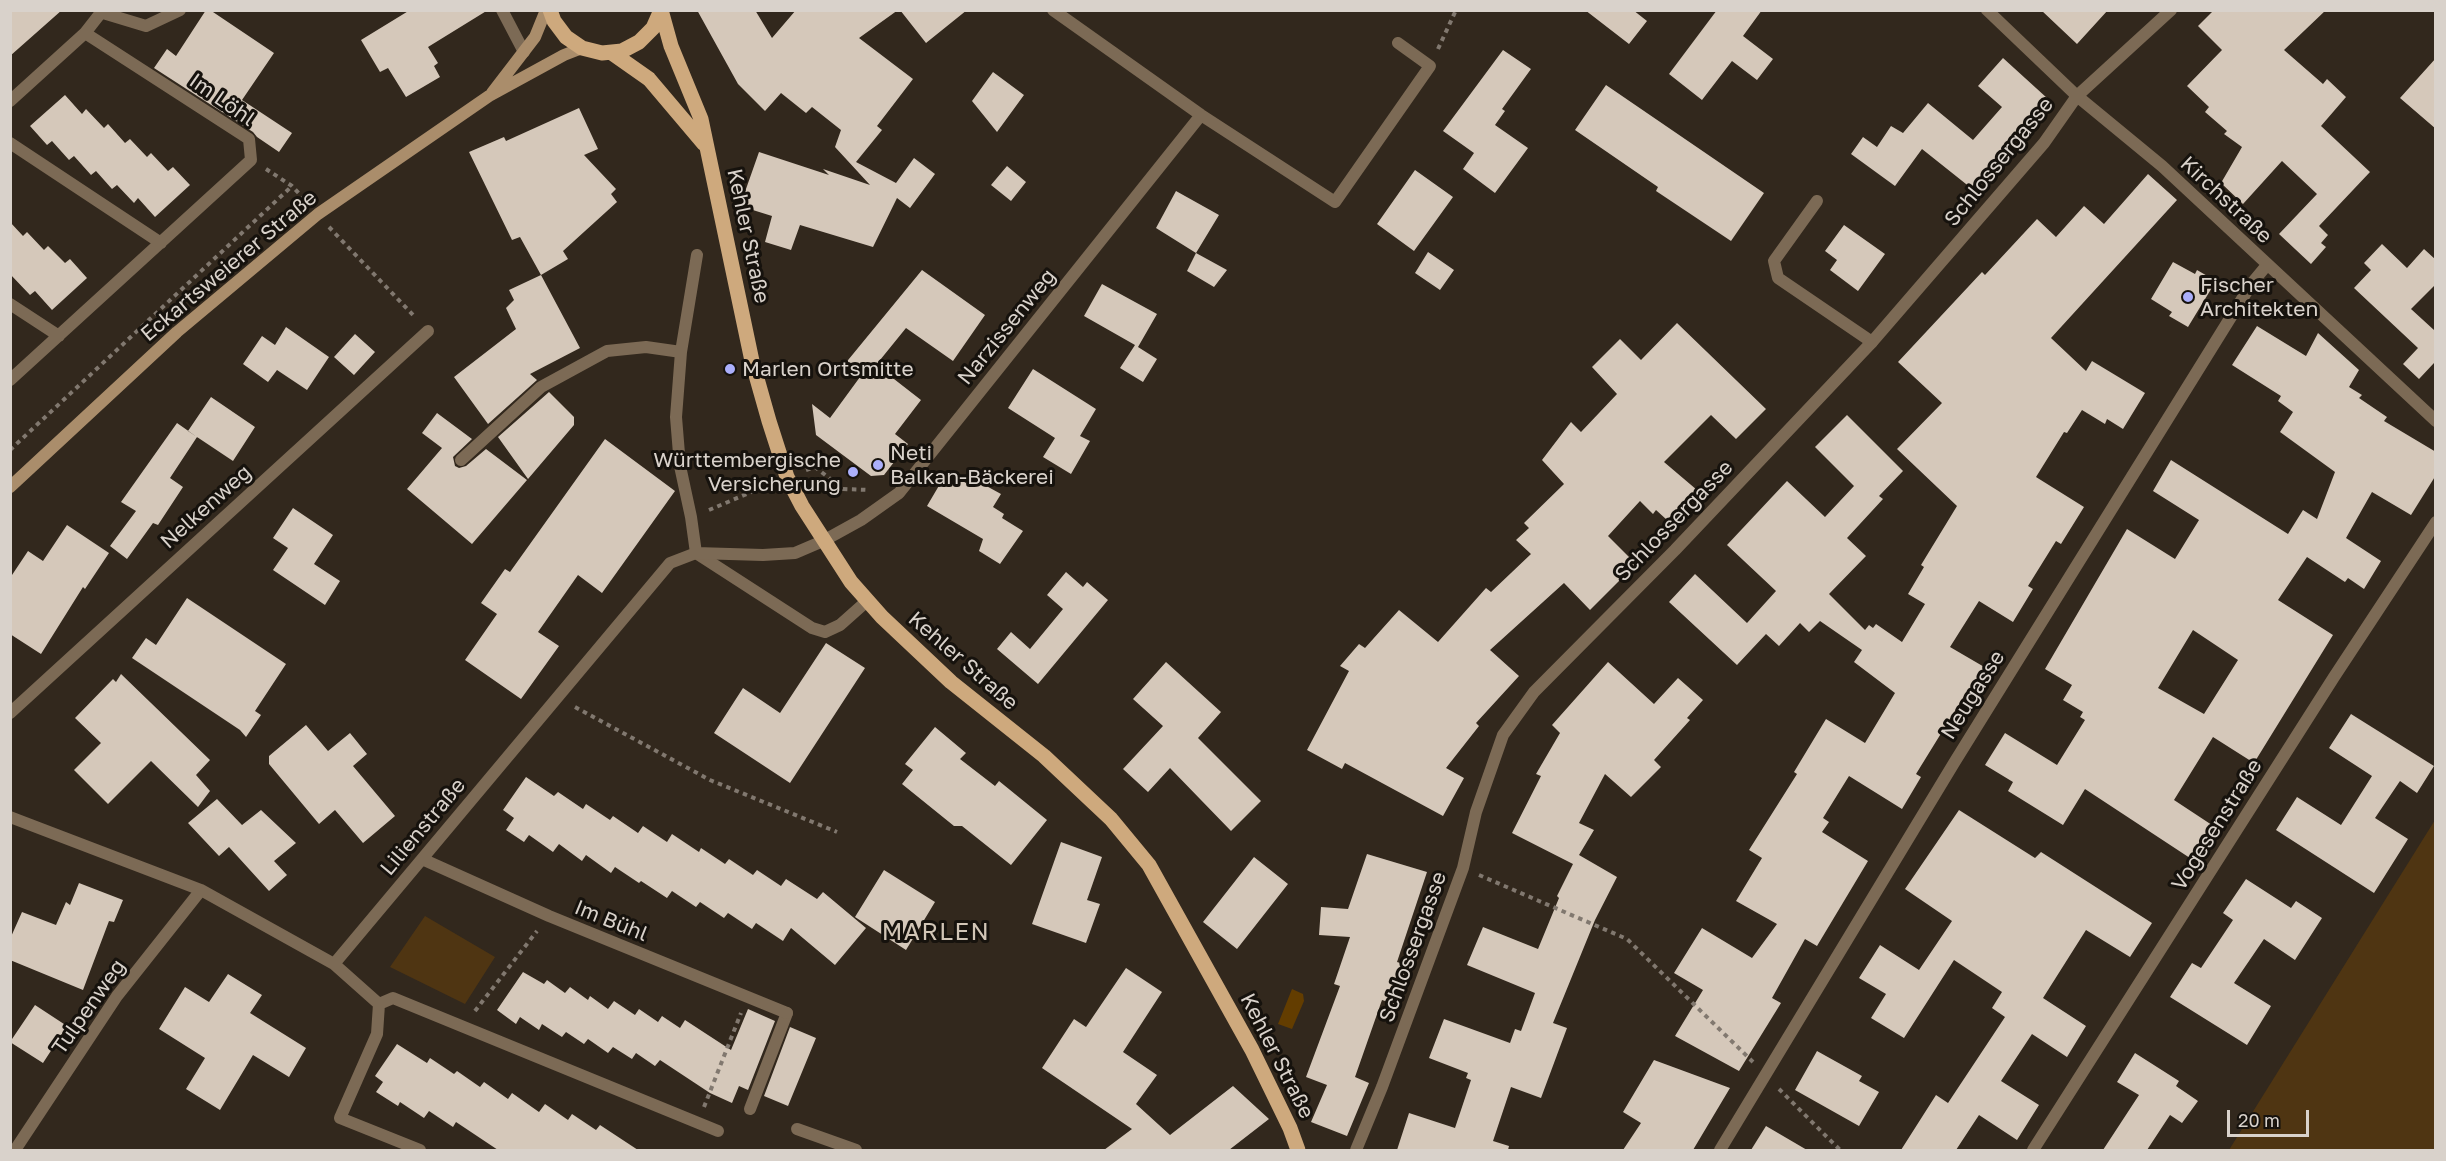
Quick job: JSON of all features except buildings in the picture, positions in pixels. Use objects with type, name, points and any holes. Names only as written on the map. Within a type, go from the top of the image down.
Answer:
[{"type":"main road","name":"Eckartsweierer Straße","points":[[489,96],[535,37],[548,10]]},
{"type":"main road","points":[[548,10],[560,30],[574,44],[582,48]]},
{"type":"main road","name":"Kehler Straße","points":[[582,48],[612,53],[631,47],[647,36],[661,10]]},
{"type":"main road","name":"Kehler Straße","points":[[661,10],[671,46],[701,119],[752,361],[787,477],[823,541],[867,601],[918,653],[951,682],[1044,756],[1111,819],[1149,866],[1252,1050],[1290,1128],[1298,1150]]},
{"type":"main road","name":"Eckartsweierer Straße","points":[[10,487],[177,332],[318,214],[489,96],[564,55],[582,48]]},
{"type":"main road","name":"Kehler Straße","points":[[612,53],[649,79],[708,149]]},
{"type":"street","points":[[10,101],[85,33],[103,12],[146,26],[180,10]]},
{"type":"street","points":[[502,10],[524,52]]},
{"type":"street","points":[[1053,10],[1201,115],[1335,202],[1430,66],[1398,43]]},
{"type":"street","name":"Kirchstraße","points":[[1987,10],[2077,96],[2162,166],[2436,421]]},
{"type":"street","name":"Schlossergasse","points":[[1356,1150],[1382,1087],[1463,868],[1476,812],[1503,735],[1534,692],[1675,550],[1872,342],[2044,143],[2077,96],[2171,10]]},
{"type":"street","name":"Im Löhl","points":[[10,380],[252,160],[249,139],[85,33]]},
{"type":"street","name":"Narzissenweg","points":[[823,541],[861,520],[899,493],[1201,115]]},
{"type":"street","points":[[10,143],[161,243]]},
{"type":"street","points":[[1816,201],[1774,261],[1778,278],[1872,342]]},
{"type":"street","points":[[697,255],[681,352],[676,417],[680,466],[696,553],[812,628],[825,632],[840,626],[867,601]]},
{"type":"street","name":"Neugasse","points":[[1720,1150],[1954,764],[2252,283],[2267,265]]},
{"type":"street","points":[[10,304],[59,336]]},
{"type":"street","name":"Nelkenweg","points":[[10,713],[428,331]]},
{"type":"street","points":[[461,460],[541,387],[607,351],[646,347],[681,352]]},
{"type":"street","name":"Vogesenstraße","points":[[2033,1150],[2334,677],[2436,522]]},
{"type":"street","name":"Lilienstraße","points":[[334,964],[669,563],[696,553],[763,555],[795,553],[823,541]]},
{"type":"street","points":[[10,817],[201,890],[334,964],[379,1004]]},
{"type":"street","name":"Im Bühl","points":[[422,859],[549,916],[747,999],[788,1013],[750,1109]]},
{"type":"street","name":"Tulpenweg","points":[[15,1145],[117,996],[201,890]]},
{"type":"street","points":[[379,1004],[393,998],[718,1131]]},
{"type":"street","points":[[379,1004],[377,1034],[340,1118],[420,1150]]},
{"type":"street","points":[[797,1129],[856,1150]]},
{"type":"path","points":[[1430,66],[1456,10]]},
{"type":"path","points":[[252,160],[292,186],[428,331]]},
{"type":"path","points":[[10,450],[292,186]]},
{"type":"path","points":[[556,696],[710,780],[837,832]]},
{"type":"path","points":[[1463,868],[1628,939],[1840,1150]]},
{"type":"path","points":[[462,1027],[549,916]]},
{"type":"path","points":[[698,1123],[747,999]]},
{"type":"shaded area","points":[[2435,820],[2435,1150],[2229,1150]]},
{"type":"shaded area","points":[[425,916],[495,957],[465,1004],[390,967]]},
{"type":"shaded area","points":[[1292,989],[1303,994],[1304,1001],[1292,1029],[1278,1024]]},
{"type":"place","name":"Fischer Architekten","points":[[2188,297]]},
{"type":"place","name":"Marlen Ortsmitte","points":[[730,369]]},
{"type":"place","name":"Neti Balkan-Bäckerei","points":[[878,465]]},
{"type":"place","name":"Württembergische Versicherung","points":[[853,472]]},
{"type":"district","name":"MARLEN","points":[[936,932]]}]
